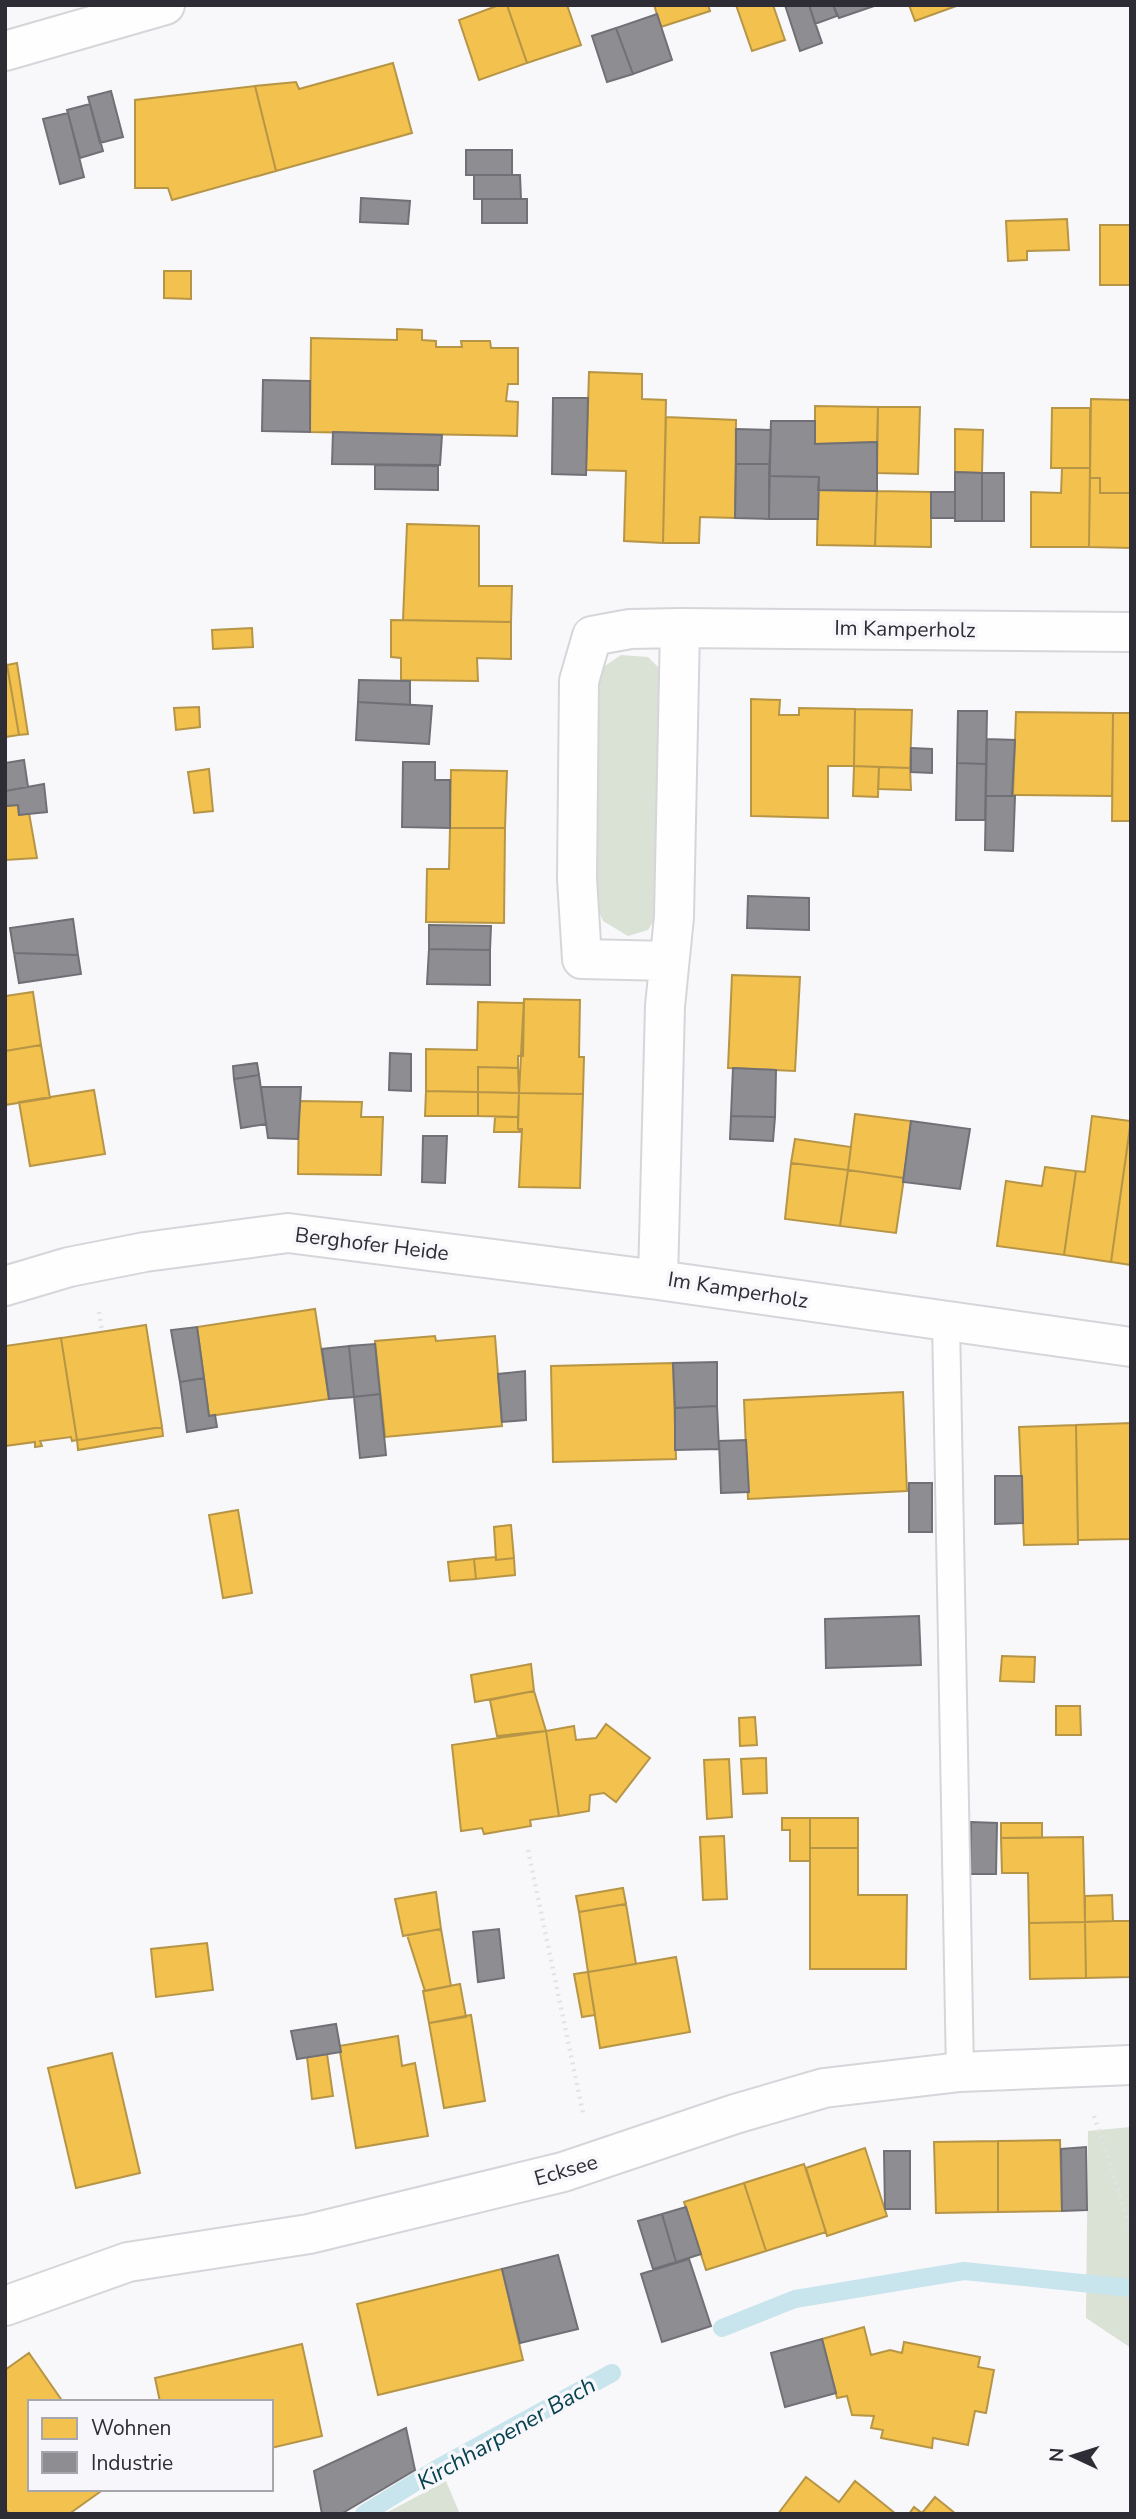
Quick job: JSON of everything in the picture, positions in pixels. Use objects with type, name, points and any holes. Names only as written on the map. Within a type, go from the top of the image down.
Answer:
[{"type":"street","points":[[5,51],[164,5]]},
{"type":"street","name":"Im Kamperholz","points":[[669,961],[582,959],[577,879],[579,681],[592,636],[630,629],[745,626],[1131,632]]},
{"type":"street","name":"Im Kamperholz","points":[[680,628],[674,917],[665,1006],[658,1280],[1131,1347]]},
{"type":"street","name":"Berghofer Heide","points":[[5,1286],[68,1267],[132,1255],[288,1233],[658,1280]]},
{"type":"street","name":"Ecksee","points":[[6,2305],[128,2262],[309,2234],[594,2164],[735,2113],[824,2088],[960,2072],[1131,2064]]},
{"type":"lane","points":[[946,1321],[960,2072]]},
{"type":"path","points":[[528,1850],[594,2164]]},
{"type":"path","points":[[1077,2066],[1131,2230]]},
{"type":"shaded area","points":[[621,655],[648,657],[663,672],[658,914],[648,930],[628,936],[603,921],[590,891],[593,694],[602,668]]},
{"type":"shaded area","points":[[1131,2127],[1131,2348],[1086,2318],[1088,2131]]},
{"type":"shaded area","points":[[446,2481],[460,2514],[384,2514]]},
{"type":"building: Wohnen","points":[[499,5],[507,5],[527,63],[479,80],[459,20]]},
{"type":"building: Wohnen","points":[[507,5],[567,5],[581,45],[527,63]]},
{"type":"building: Wohnen","points":[[654,5],[708,5],[710,11],[661,27]]},
{"type":"building: Wohnen","points":[[736,5],[773,5],[785,40],[752,51]]},
{"type":"building: Wohnen","points":[[909,5],[959,5],[915,21]]},
{"type":"building: Wohnen","points":[[393,63],[412,133],[276,171],[255,86],[296,82],[299,89]]},
{"type":"building: Wohnen","points":[[255,86],[276,171],[172,200],[168,188],[135,188],[135,100]]},
{"type":"building: Wohnen","points":[[1067,219],[1069,250],[1027,251],[1027,260],[1008,261],[1006,221]]},
{"type":"building: Wohnen","points":[[1100,225],[1131,225],[1131,285],[1100,285]]},
{"type":"building: Wohnen","points":[[164,271],[191,271],[191,299],[164,298]]},
{"type":"building: Wohnen","points":[[397,329],[422,330],[422,340],[436,341],[436,347],[462,347],[461,341],[490,341],[491,348],[518,348],[518,384],[508,384],[506,401],[518,402],[517,436],[310,432],[311,338],[397,340]]},
{"type":"building: Wohnen","points":[[589,372],[642,374],[642,399],[666,400],[663,543],[624,541],[626,471],[586,470]]},
{"type":"building: Wohnen","points":[[1091,399],[1131,400],[1131,493],[1100,493],[1100,478],[1090,478]]},
{"type":"building: Wohnen","points":[[815,406],[878,407],[877,442],[815,444]]},
{"type":"building: Wohnen","points":[[878,407],[920,407],[918,474],[877,473]]},
{"type":"building: Wohnen","points":[[1052,408],[1090,408],[1090,468],[1051,468]]},
{"type":"building: Wohnen","points":[[666,417],[736,420],[735,518],[700,517],[699,543],[663,543]]},
{"type":"building: Wohnen","points":[[955,429],[983,430],[982,473],[955,472]]},
{"type":"building: Wohnen","points":[[1062,468],[1090,468],[1089,547],[1031,547],[1031,492],[1061,493]]},
{"type":"building: Wohnen","points":[[1090,478],[1100,478],[1100,493],[1131,493],[1131,548],[1089,547]]},
{"type":"building: Wohnen","points":[[818,490],[877,491],[875,546],[817,545]]},
{"type":"building: Wohnen","points":[[877,491],[931,492],[931,547],[875,546]]},
{"type":"building: Wohnen","points":[[407,524],[479,526],[479,586],[512,586],[511,622],[403,620]]},
{"type":"building: Wohnen","points":[[391,620],[511,622],[511,659],[477,658],[478,681],[401,680],[401,658],[391,657]]},
{"type":"building: Wohnen","points":[[252,628],[253,647],[213,649],[212,630]]},
{"type":"building: Wohnen","points":[[17,663],[28,734],[19,735],[7,665]]},
{"type":"building: Wohnen","points":[[7,665],[19,735],[5,737],[5,666]]},
{"type":"building: Wohnen","points":[[751,699],[780,700],[779,715],[799,715],[799,708],[855,709],[854,766],[828,766],[828,818],[751,816]]},
{"type":"building: Wohnen","points":[[199,707],[200,727],[176,730],[174,708]]},
{"type":"building: Wohnen","points":[[855,709],[912,710],[910,768],[854,766]]},
{"type":"building: Wohnen","points":[[1016,712],[1113,713],[1112,796],[1013,795]]},
{"type":"building: Wohnen","points":[[1113,713],[1131,713],[1131,821],[1112,821]]},
{"type":"building: Wohnen","points":[[854,766],[879,767],[878,797],[853,796]]},
{"type":"building: Wohnen","points":[[879,767],[910,768],[911,790],[878,789]]},
{"type":"building: Wohnen","points":[[209,769],[213,811],[194,813],[188,772]]},
{"type":"building: Wohnen","points":[[451,770],[507,771],[505,828],[450,828]]},
{"type":"building: Wohnen","points":[[18,805],[19,815],[29,813],[37,858],[5,860],[5,806]]},
{"type":"building: Wohnen","points":[[450,828],[505,828],[504,923],[426,922],[427,869],[449,869]]},
{"type":"building: Wohnen","points":[[732,975],[800,977],[795,1071],[728,1068]]},
{"type":"building: Wohnen","points":[[33,992],[41,1045],[5,1051],[5,996]]},
{"type":"building: Wohnen","points":[[524,999],[580,1000],[579,1057],[584,1057],[583,1094],[519,1093]]},
{"type":"building: Wohnen","points":[[478,1002],[524,1003],[523,1056],[518,1056],[518,1068],[478,1067],[478,1092],[426,1091],[426,1049],[477,1050]]},
{"type":"building: Wohnen","points":[[41,1045],[50,1098],[5,1105],[5,1051]]},
{"type":"building: Wohnen","points":[[478,1067],[518,1068],[519,1093],[478,1092]]},
{"type":"building: Wohnen","points":[[94,1090],[105,1154],[30,1166],[19,1102]]},
{"type":"building: Wohnen","points":[[426,1091],[478,1092],[478,1116],[425,1116]]},
{"type":"building: Wohnen","points":[[478,1092],[519,1093],[518,1117],[478,1116]]},
{"type":"building: Wohnen","points":[[519,1093],[583,1094],[580,1188],[519,1187],[522,1129],[518,1129]]},
{"type":"building: Wohnen","points":[[299,1101],[362,1102],[361,1117],[383,1117],[381,1175],[298,1174]]},
{"type":"building: Wohnen","points":[[855,1114],[911,1121],[904,1178],[848,1170]]},
{"type":"building: Wohnen","points":[[1092,1116],[1131,1121],[1111,1262],[1064,1255],[1076,1171],[1085,1172]]},
{"type":"building: Wohnen","points":[[495,1117],[518,1117],[518,1129],[521,1132],[494,1132]]},
{"type":"building: Wohnen","points":[[1131,1120],[1131,1265],[1111,1262]]},
{"type":"building: Wohnen","points":[[795,1139],[851,1147],[848,1170],[791,1163]]},
{"type":"building: Wohnen","points":[[791,1163],[848,1170],[840,1226],[785,1219]]},
{"type":"building: Wohnen","points":[[1045,1167],[1076,1171],[1064,1255],[997,1246],[1006,1181],[1042,1186]]},
{"type":"building: Wohnen","points":[[848,1170],[904,1178],[896,1233],[840,1226]]},
{"type":"building: Wohnen","points":[[315,1309],[329,1399],[209,1416],[197,1327]]},
{"type":"building: Wohnen","points":[[146,1325],[162,1427],[77,1440],[61,1338]]},
{"type":"building: Wohnen","points":[[435,1336],[436,1341],[495,1336],[502,1426],[385,1437],[375,1341]]},
{"type":"building: Wohnen","points":[[61,1338],[77,1440],[72,1441],[71,1437],[40,1441],[42,1446],[35,1447],[35,1442],[5,1446],[5,1346]]},
{"type":"building: Wohnen","points":[[673,1363],[676,1459],[553,1462],[551,1366]]},
{"type":"building: Wohnen","points":[[903,1392],[907,1491],[748,1499],[744,1400]]},
{"type":"building: Wohnen","points":[[1131,1423],[1131,1539],[1078,1540],[1076,1425]]},
{"type":"building: Wohnen","points":[[1076,1425],[1078,1544],[1024,1545],[1019,1427]]},
{"type":"building: Wohnen","points":[[162,1427],[163,1436],[78,1450],[77,1440]]},
{"type":"building: Wohnen","points":[[238,1510],[252,1593],[223,1598],[209,1515]]},
{"type":"building: Wohnen","points":[[511,1525],[514,1558],[496,1560],[494,1527]]},
{"type":"building: Wohnen","points":[[496,1557],[496,1560],[514,1558],[515,1575],[476,1579],[474,1559]]},
{"type":"building: Wohnen","points":[[474,1559],[476,1579],[450,1581],[448,1562]]},
{"type":"building: Wohnen","points":[[1002,1656],[1035,1657],[1034,1682],[1000,1681]]},
{"type":"building: Wohnen","points":[[531,1664],[534,1691],[475,1702],[471,1675]]},
{"type":"building: Wohnen","points":[[534,1691],[546,1731],[497,1736],[490,1700]]},
{"type":"building: Wohnen","points":[[1056,1706],[1080,1706],[1081,1735],[1056,1735]]},
{"type":"building: Wohnen","points":[[755,1717],[757,1745],[740,1746],[739,1718]]},
{"type":"building: Wohnen","points":[[606,1724],[650,1758],[616,1802],[604,1793],[590,1795],[589,1811],[559,1816],[546,1731],[574,1726],[576,1740],[596,1738]]},
{"type":"building: Wohnen","points":[[546,1731],[559,1816],[530,1820],[531,1826],[484,1834],[482,1828],[461,1831],[452,1745]]},
{"type":"building: Wohnen","points":[[766,1758],[767,1793],[743,1794],[741,1759]]},
{"type":"building: Wohnen","points":[[729,1759],[732,1817],[707,1819],[704,1760]]},
{"type":"building: Wohnen","points":[[782,1818],[810,1818],[810,1861],[790,1861],[790,1830],[782,1830]]},
{"type":"building: Wohnen","points":[[810,1818],[858,1818],[858,1848],[810,1848]]},
{"type":"building: Wohnen","points":[[1001,1823],[1042,1823],[1042,1838],[1001,1838]]},
{"type":"building: Wohnen","points":[[724,1836],[727,1899],[703,1900],[700,1837]]},
{"type":"building: Wohnen","points":[[1083,1837],[1085,1922],[1029,1923],[1028,1873],[1002,1873],[1001,1838]]},
{"type":"building: Wohnen","points":[[810,1848],[858,1848],[858,1895],[907,1895],[906,1969],[810,1969]]},
{"type":"building: Wohnen","points":[[623,1888],[626,1904],[579,1912],[576,1896]]},
{"type":"building: Wohnen","points":[[436,1892],[441,1929],[403,1936],[395,1899]]},
{"type":"building: Wohnen","points":[[1112,1895],[1113,1921],[1085,1922],[1085,1896]]},
{"type":"building: Wohnen","points":[[626,1904],[636,1964],[588,1972],[579,1912]]},
{"type":"building: Wohnen","points":[[1131,1921],[1131,1977],[1086,1978],[1085,1922]]},
{"type":"building: Wohnen","points":[[1085,1922],[1086,1978],[1030,1979],[1029,1923]]},
{"type":"building: Wohnen","points":[[441,1929],[451,1986],[425,1991],[407,1935]]},
{"type":"building: Wohnen","points":[[207,1943],[213,1990],[156,1997],[151,1949]]},
{"type":"building: Wohnen","points":[[676,1957],[690,2032],[600,2048],[588,1972]]},
{"type":"building: Wohnen","points":[[588,1972],[595,2015],[582,2017],[574,1974]]},
{"type":"building: Wohnen","points":[[460,1984],[466,2017],[429,2023],[423,1991]]},
{"type":"building: Wohnen","points":[[471,2015],[485,2101],[444,2108],[429,2023]]},
{"type":"building: Wohnen","points":[[398,2036],[402,2066],[415,2063],[428,2136],[356,2148],[339,2046]]},
{"type":"building: Wohnen","points":[[112,2053],[140,2173],[76,2188],[48,2068]]},
{"type":"building: Wohnen","points":[[327,2054],[333,2096],[312,2099],[307,2057]]},
{"type":"building: Wohnen","points":[[1060,2140],[1062,2211],[998,2212],[998,2141]]},
{"type":"building: Wohnen","points":[[998,2141],[998,2212],[936,2213],[934,2142]]},
{"type":"building: Wohnen","points":[[865,2148],[887,2216],[827,2236],[806,2168]]},
{"type":"building: Wohnen","points":[[804,2164],[826,2232],[766,2251],[744,2183]]},
{"type":"building: Wohnen","points":[[744,2183],[766,2251],[706,2270],[684,2202]]},
{"type":"building: Wohnen","points":[[502,2269],[523,2360],[378,2395],[357,2304]]},
{"type":"building: Wohnen","points":[[864,2327],[871,2355],[890,2350],[902,2353],[904,2342],[980,2357],[978,2367],[994,2370],[986,2413],[975,2411],[968,2445],[933,2438],[932,2448],[881,2438],[883,2430],[871,2428],[874,2416],[852,2415],[847,2396],[837,2398],[822,2339]]},
{"type":"building: Wohnen","points":[[302,2344],[322,2436],[273,2448],[273,2400],[160,2400],[155,2378]]},
{"type":"building: Wohnen","points":[[29,2353],[62,2400],[28,2400],[28,2491],[101,2491],[69,2514],[9,2514],[5,2508],[5,2370]]},
{"type":"building: Wohnen","points":[[806,2477],[839,2502],[855,2481],[896,2514],[778,2514]]},
{"type":"building: Wohnen","points":[[935,2497],[956,2514],[909,2514],[914,2507],[922,2513]]},
{"type":"building: Industrie","points":[[785,5],[809,5],[822,43],[800,51]]},
{"type":"building: Industrie","points":[[809,5],[833,5],[837,16],[815,24]]},
{"type":"building: Industrie","points":[[833,5],[877,5],[839,18]]},
{"type":"building: Industrie","points":[[657,14],[672,60],[633,74],[616,28]]},
{"type":"building: Industrie","points":[[616,28],[633,74],[607,82],[592,36]]},
{"type":"building: Industrie","points":[[111,91],[123,137],[100,143],[88,97]]},
{"type":"building: Industrie","points":[[90,104],[103,151],[80,158],[67,110]]},
{"type":"building: Industrie","points":[[68,113],[84,177],[60,184],[43,119]]},
{"type":"building: Industrie","points":[[466,150],[512,150],[512,175],[466,175]]},
{"type":"building: Industrie","points":[[474,175],[520,175],[521,199],[474,199]]},
{"type":"building: Industrie","points":[[361,198],[410,201],[408,224],[360,222]]},
{"type":"building: Industrie","points":[[482,199],[527,199],[527,223],[482,223]]},
{"type":"building: Industrie","points":[[263,380],[310,381],[310,432],[262,431]]},
{"type":"building: Industrie","points":[[553,398],[588,398],[586,475],[552,474]]},
{"type":"building: Industrie","points":[[771,421],[815,421],[815,444],[877,442],[877,491],[818,490],[819,477],[769,476]]},
{"type":"building: Industrie","points":[[736,429],[771,430],[770,464],[736,464]]},
{"type":"building: Industrie","points":[[333,432],[442,435],[440,465],[332,464]]},
{"type":"building: Industrie","points":[[736,464],[770,464],[769,519],[735,518]]},
{"type":"building: Industrie","points":[[375,465],[438,466],[438,490],[375,489]]},
{"type":"building: Industrie","points":[[955,472],[982,473],[982,521],[955,521]]},
{"type":"building: Industrie","points":[[982,473],[1004,473],[1004,521],[982,521]]},
{"type":"building: Industrie","points":[[769,476],[819,477],[818,519],[769,519]]},
{"type":"building: Industrie","points":[[931,492],[955,492],[955,518],[931,518]]},
{"type":"building: Industrie","points":[[359,680],[410,681],[410,705],[358,702]]},
{"type":"building: Industrie","points":[[358,702],[432,706],[429,744],[356,740]]},
{"type":"building: Industrie","points":[[958,711],[987,711],[986,764],[957,763]]},
{"type":"building: Industrie","points":[[987,739],[1015,740],[1012,796],[986,796]]},
{"type":"building: Industrie","points":[[911,748],[932,749],[932,773],[911,772]]},
{"type":"building: Industrie","points":[[24,760],[28,787],[5,791],[5,763]]},
{"type":"building: Industrie","points":[[403,762],[435,762],[435,780],[450,780],[450,828],[402,827]]},
{"type":"building: Industrie","points":[[957,763],[986,764],[985,820],[956,820]]},
{"type":"building: Industrie","points":[[44,784],[47,812],[19,815],[18,805],[5,806],[5,791]]},
{"type":"building: Industrie","points":[[986,796],[1015,796],[1013,851],[985,850]]},
{"type":"building: Industrie","points":[[748,896],[809,898],[809,930],[747,928]]},
{"type":"building: Industrie","points":[[73,919],[78,955],[14,953],[10,928]]},
{"type":"building: Industrie","points":[[429,925],[491,926],[490,950],[429,949]]},
{"type":"building: Industrie","points":[[429,949],[490,950],[490,985],[427,984]]},
{"type":"building: Industrie","points":[[14,953],[78,955],[81,974],[19,983]]},
{"type":"building: Industrie","points":[[390,1053],[411,1054],[411,1091],[389,1090]]},
{"type":"building: Industrie","points":[[257,1063],[259,1075],[234,1079],[233,1066]]},
{"type":"building: Industrie","points":[[733,1068],[776,1070],[775,1117],[731,1116]]},
{"type":"building: Industrie","points":[[259,1075],[266,1124],[241,1128],[234,1079]]},
{"type":"building: Industrie","points":[[261,1087],[301,1087],[298,1139],[268,1138]]},
{"type":"building: Industrie","points":[[731,1116],[775,1117],[773,1141],[730,1139]]},
{"type":"building: Industrie","points":[[911,1121],[970,1129],[960,1189],[903,1182]]},
{"type":"building: Industrie","points":[[423,1136],[447,1136],[445,1183],[422,1182]]},
{"type":"building: Industrie","points":[[197,1327],[204,1378],[180,1382],[171,1330]]},
{"type":"building: Industrie","points":[[375,1344],[380,1394],[354,1397],[349,1346]]},
{"type":"building: Industrie","points":[[349,1346],[354,1397],[329,1399],[322,1349]]},
{"type":"building: Industrie","points":[[717,1362],[717,1406],[675,1408],[673,1363]]},
{"type":"building: Industrie","points":[[525,1371],[526,1420],[502,1422],[498,1374]]},
{"type":"building: Industrie","points":[[204,1378],[209,1416],[215,1415],[217,1427],[187,1432],[180,1382]]},
{"type":"building: Industrie","points":[[380,1394],[386,1455],[360,1458],[354,1397]]},
{"type":"building: Industrie","points":[[717,1406],[719,1449],[675,1450],[675,1408]]},
{"type":"building: Industrie","points":[[746,1440],[749,1492],[721,1493],[719,1441]]},
{"type":"building: Industrie","points":[[995,1476],[1022,1476],[1023,1523],[995,1524]]},
{"type":"building: Industrie","points":[[909,1483],[932,1483],[932,1532],[909,1532]]},
{"type":"building: Industrie","points":[[919,1616],[921,1665],[826,1668],[825,1619]]},
{"type":"building: Industrie","points":[[971,1822],[997,1823],[996,1874],[970,1874]]},
{"type":"building: Industrie","points":[[499,1929],[504,1978],[478,1982],[473,1932]]},
{"type":"building: Industrie","points":[[336,2024],[341,2052],[297,2059],[291,2031]]},
{"type":"building: Industrie","points":[[1086,2147],[1087,2210],[1062,2211],[1061,2149]]},
{"type":"building: Industrie","points":[[884,2151],[910,2151],[910,2209],[885,2209]]},
{"type":"building: Industrie","points":[[686,2207],[701,2254],[676,2262],[662,2214]]},
{"type":"building: Industrie","points":[[662,2214],[676,2262],[653,2269],[638,2221]]},
{"type":"building: Industrie","points":[[558,2255],[578,2329],[520,2343],[502,2269]]},
{"type":"building: Industrie","points":[[689,2259],[711,2326],[662,2342],[641,2274]]},
{"type":"building: Industrie","points":[[822,2339],[836,2393],[785,2407],[771,2353]]},
{"type":"building: Industrie","points":[[406,2428],[415,2470],[341,2514],[322,2514],[314,2471]]},
{"type":"waterway","name":"Kirchharpener Bach","points":[[722,2328],[795,2299],[964,2271],[1131,2288]]},
{"type":"waterway","name":"Kirchharpener Bach","points":[[364,2514],[440,2467],[612,2373]]}]
